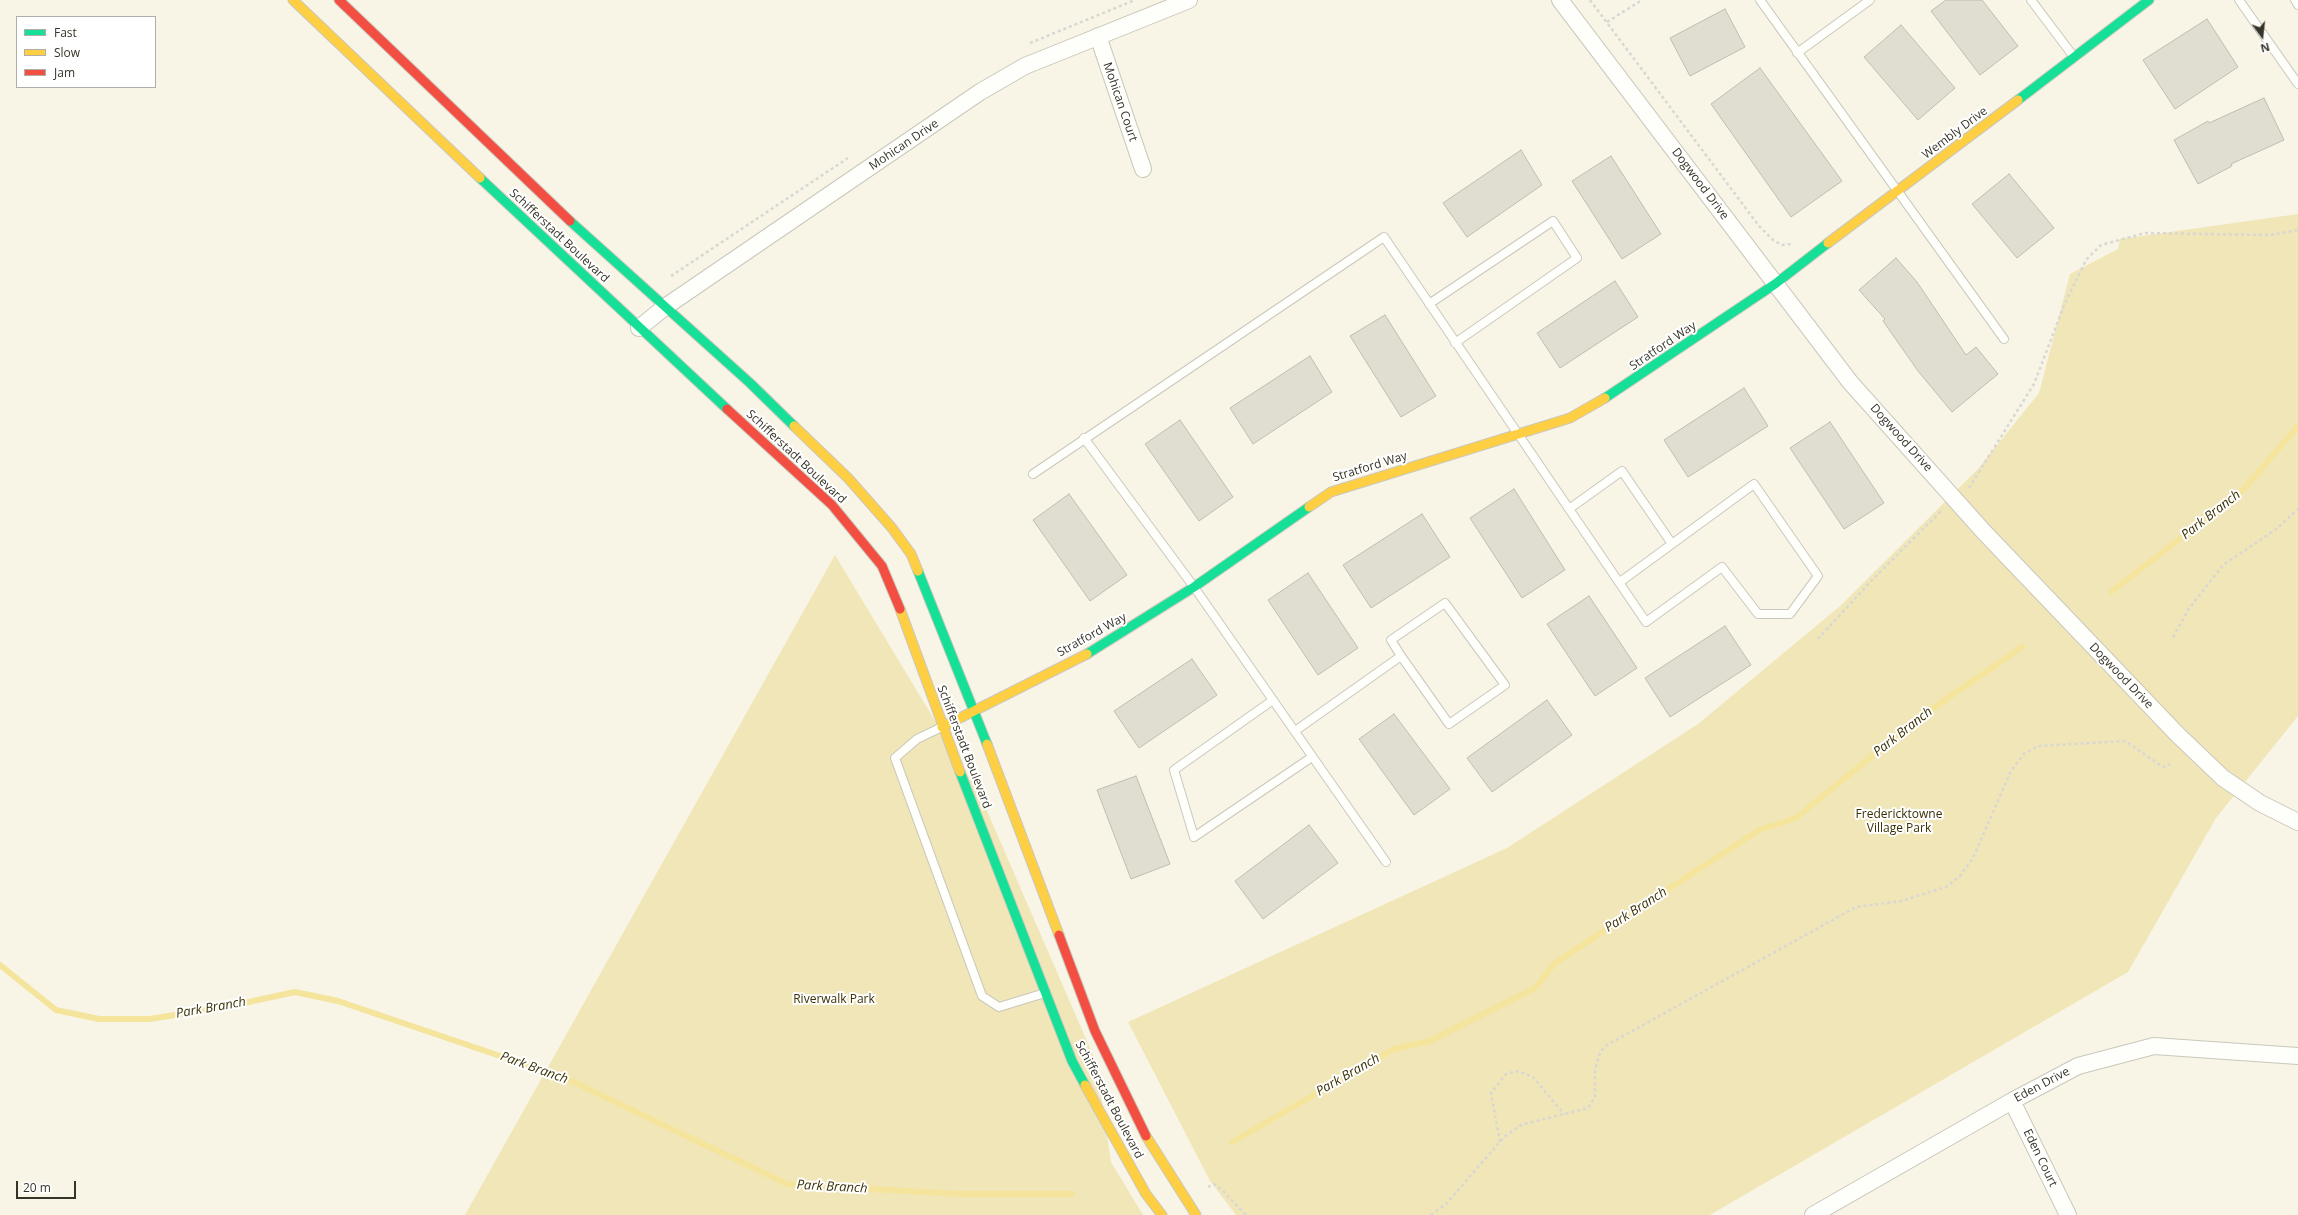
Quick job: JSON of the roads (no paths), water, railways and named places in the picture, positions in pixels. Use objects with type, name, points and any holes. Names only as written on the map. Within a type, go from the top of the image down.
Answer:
[{"type":"main road","name":"Schifferstadt Boulevard","points":[[293,0],[558,253],[832,505],[882,566],[901,611],[942,727],[1072,1061],[1146,1194],[1162,1215]]},
{"type":"main road","name":"Schifferstadt Boulevard","points":[[339,0],[570,221],[750,383],[848,478],[892,528],[911,554],[974,710],[1095,1031],[1142,1131],[1196,1215]]},
{"type":"main road","name":"Wembly Drive","points":[[1775,284],[1897,193],[2149,0]]},
{"type":"main road","name":"Stratford Way","points":[[942,727],[1100,647],[1194,587],[1331,492],[1570,418],[1618,391],[1775,284]]},
{"type":"street","name":"Mohican Drive","points":[[639,328],[980,92],[1025,66],[1189,0]]},
{"type":"street","name":"Dogwood Drive","points":[[1560,0],[1850,382],[1955,500],[2061,614],[2177,734],[2223,778],[2260,803],[2298,822]]},
{"type":"street","name":"Mohican Court","points":[[1098,36],[1143,169]]},
{"type":"street","name":"Eden Drive","points":[[1813,1215],[2012,1100],[2078,1066],[2154,1046],[2298,1056]]},
{"type":"street","name":"Eden Court","points":[[2012,1100],[2068,1215]]},
{"type":"lane","points":[[1760,0],[1897,193],[2004,339]]},
{"type":"lane","points":[[1797,53],[1870,0]]},
{"type":"lane","points":[[2031,0],[2074,58]]},
{"type":"lane","points":[[2295,0],[2298,5]]},
{"type":"lane","points":[[2242,1],[2298,84]]},
{"type":"lane","points":[[1429,304],[1553,221],[1577,258],[1455,343]]},
{"type":"lane","points":[[1033,474],[1084,438],[1384,237],[1517,435],[1620,582],[1646,622],[1722,567],[1758,614],[1790,614],[1818,576],[1754,484],[1620,582]]},
{"type":"lane","points":[[1084,438],[1194,587],[1386,862]]},
{"type":"lane","points":[[1569,509],[1622,471],[1672,544]]},
{"type":"lane","points":[[1445,603],[1505,685],[1449,724],[1401,656],[1391,640],[1445,603]]},
{"type":"lane","points":[[1295,731],[1401,656]]},
{"type":"lane","points":[[1273,700],[1174,770],[1194,837],[1312,757]]},
{"type":"lane","points":[[942,727],[916,739],[895,758],[982,996],[998,1007],[1046,993]]},
{"type":"waterway","name":"Park Branch","points":[[2111,592],[2243,490],[2298,426]]},
{"type":"waterway","name":"Park Branch","points":[[1232,1142],[1394,1049],[1430,1041],[1535,988],[1555,963],[1759,830],[1796,818],[1916,720],[2022,647]]},
{"type":"waterway","name":"Park Branch","points":[[0,965],[56,1010],[99,1019],[150,1019],[230,1006],[295,992],[338,1001],[565,1078],[787,1184],[959,1194],[1072,1194]]},
{"type":"park label","name":"Fredericktowne Village Park","points":[[1899,822]]},
{"type":"park label","name":"Riverwalk Park","points":[[834,1000]]}]
